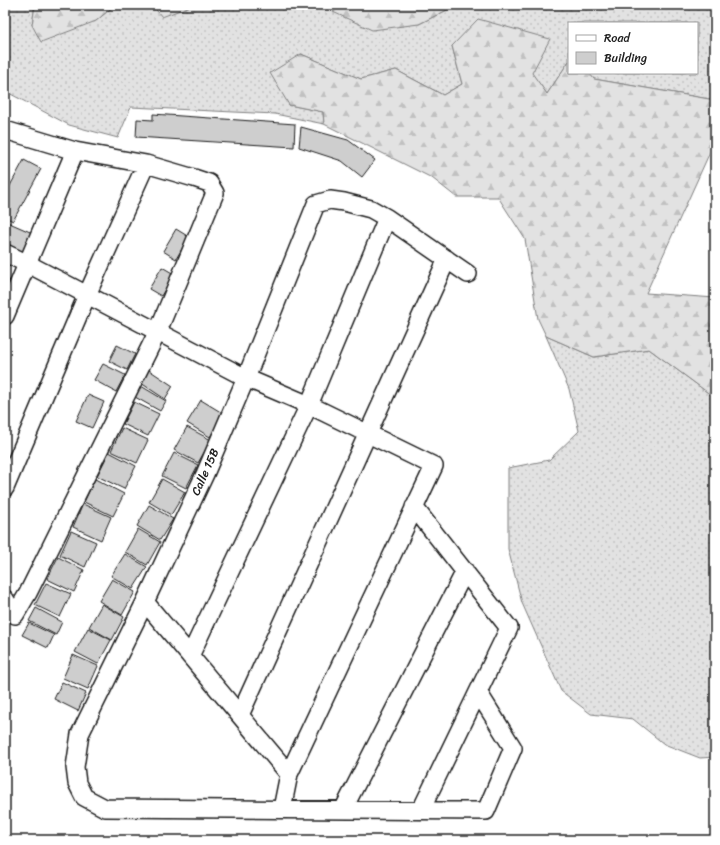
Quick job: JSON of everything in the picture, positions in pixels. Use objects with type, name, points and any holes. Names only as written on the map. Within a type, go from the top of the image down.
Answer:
[{"type":"street","points":[[5,599],[15,615],[28,593],[158,331],[216,193],[209,183],[146,164],[75,151],[6,135]]},
{"type":"street","points":[[5,316],[75,151]]},
{"type":"street","points":[[5,488],[87,295],[146,164]]},
{"type":"street","name":"Calle 15B","points":[[387,218],[371,209],[344,202],[330,200],[316,204],[246,378],[205,474],[145,602],[80,734],[75,767],[78,783],[84,797],[105,808],[486,811],[513,748],[478,692]]},
{"type":"street","points":[[190,656],[308,405],[387,218],[468,274]]},
{"type":"street","points":[[5,253],[158,331],[246,378],[368,433],[434,466],[289,774],[282,809]]},
{"type":"street","points":[[240,715],[447,259]]},
{"type":"street","points":[[414,507],[509,628],[422,810]]},
{"type":"street","points":[[343,810],[464,571]]},
{"type":"street","points":[[145,602],[289,774]]},
{"type":"green space","points":[[5,5],[35,5],[32,25],[96,21],[115,5],[152,5],[162,16],[193,5],[343,5],[334,12],[419,24],[451,8],[469,5],[587,5],[597,8],[599,5],[715,5],[715,100],[594,79],[590,74],[698,74],[698,22],[568,22],[568,62],[547,94],[531,73],[452,46],[462,84],[443,95],[396,70],[361,79],[301,54],[289,105],[323,112],[324,124],[275,114],[131,107],[118,138],[69,125],[5,91]]},
{"type":"green space","points":[[35,5],[115,5],[96,21],[41,42],[32,25]]},
{"type":"green space","points":[[152,5],[193,5],[162,17]]},
{"type":"green space","points":[[343,5],[469,5],[451,8],[419,24],[372,30],[333,12]]},
{"type":"green space","points":[[478,19],[550,39],[532,73],[547,94],[568,62],[568,74],[590,74],[594,79],[715,100],[715,141],[646,293],[715,298],[715,398],[649,349],[594,357],[546,336],[538,319],[525,239],[498,197],[456,197],[432,178],[324,124],[323,112],[289,105],[270,73],[301,54],[361,79],[396,70],[443,95],[462,84],[452,46]]},
{"type":"green space","points":[[546,336],[594,357],[649,349],[715,398],[715,757],[700,758],[664,744],[633,719],[591,714],[561,691],[522,603],[508,549],[508,468],[549,460],[579,431],[569,389]]},
{"type":"building","points":[[153,114],[295,124],[294,147],[136,137],[137,119],[153,120]]},
{"type":"building","points":[[301,127],[348,140],[375,160],[362,177],[342,161],[299,147]]},
{"type":"building","points":[[24,160],[41,169],[13,221],[5,217],[5,195]]},
{"type":"building","points":[[5,221],[37,235],[27,256],[5,245]]},
{"type":"building","points":[[176,229],[189,237],[176,259],[163,251]]},
{"type":"building","points":[[162,267],[174,274],[161,296],[149,289]]},
{"type":"building","points":[[5,279],[16,283],[5,305]]},
{"type":"building","points":[[117,345],[135,354],[127,370],[109,361]]},
{"type":"building","points":[[103,364],[125,375],[116,392],[94,380]]},
{"type":"building","points":[[149,370],[173,386],[165,399],[141,383]]},
{"type":"building","points":[[141,386],[166,401],[160,411],[135,397]]},
{"type":"building","points":[[88,395],[104,402],[92,428],[76,421]]},
{"type":"building","points":[[201,400],[224,414],[210,437],[187,423]]},
{"type":"building","points":[[134,402],[159,414],[148,436],[123,424]]},
{"type":"building","points":[[187,427],[211,440],[198,463],[174,450]]},
{"type":"building","points":[[122,428],[148,440],[137,463],[111,451]]},
{"type":"building","points":[[109,452],[136,466],[124,489],[97,476]]},
{"type":"building","points":[[174,453],[198,465],[186,488],[162,476]]},
{"type":"building","points":[[95,479],[124,494],[113,516],[84,502]]},
{"type":"building","points":[[162,479],[185,492],[171,515],[149,502]]},
{"type":"building","points":[[83,504],[111,517],[101,540],[73,527]]},
{"type":"building","points":[[149,505],[173,519],[160,540],[137,526]]},
{"type":"building","points":[[138,529],[160,542],[147,565],[125,552]]},
{"type":"building","points":[[71,531],[96,542],[85,567],[60,555]]},
{"type":"building","points":[[125,554],[147,567],[133,589],[111,576]]},
{"type":"building","points":[[58,557],[84,570],[74,592],[47,579]]},
{"type":"building","points":[[112,579],[135,592],[122,615],[99,601]]},
{"type":"building","points":[[46,583],[71,594],[60,617],[35,605]]},
{"type":"building","points":[[102,604],[124,617],[112,640],[89,627]]},
{"type":"building","points":[[36,608],[62,622],[56,635],[29,621]]},
{"type":"building","points":[[29,623],[54,635],[48,648],[22,635]]},
{"type":"building","points":[[88,628],[111,640],[98,664],[75,652]]},
{"type":"building","points":[[73,655],[98,666],[88,689],[63,678]]},
{"type":"building","points":[[62,682],[86,693],[78,711],[54,699]]}]
